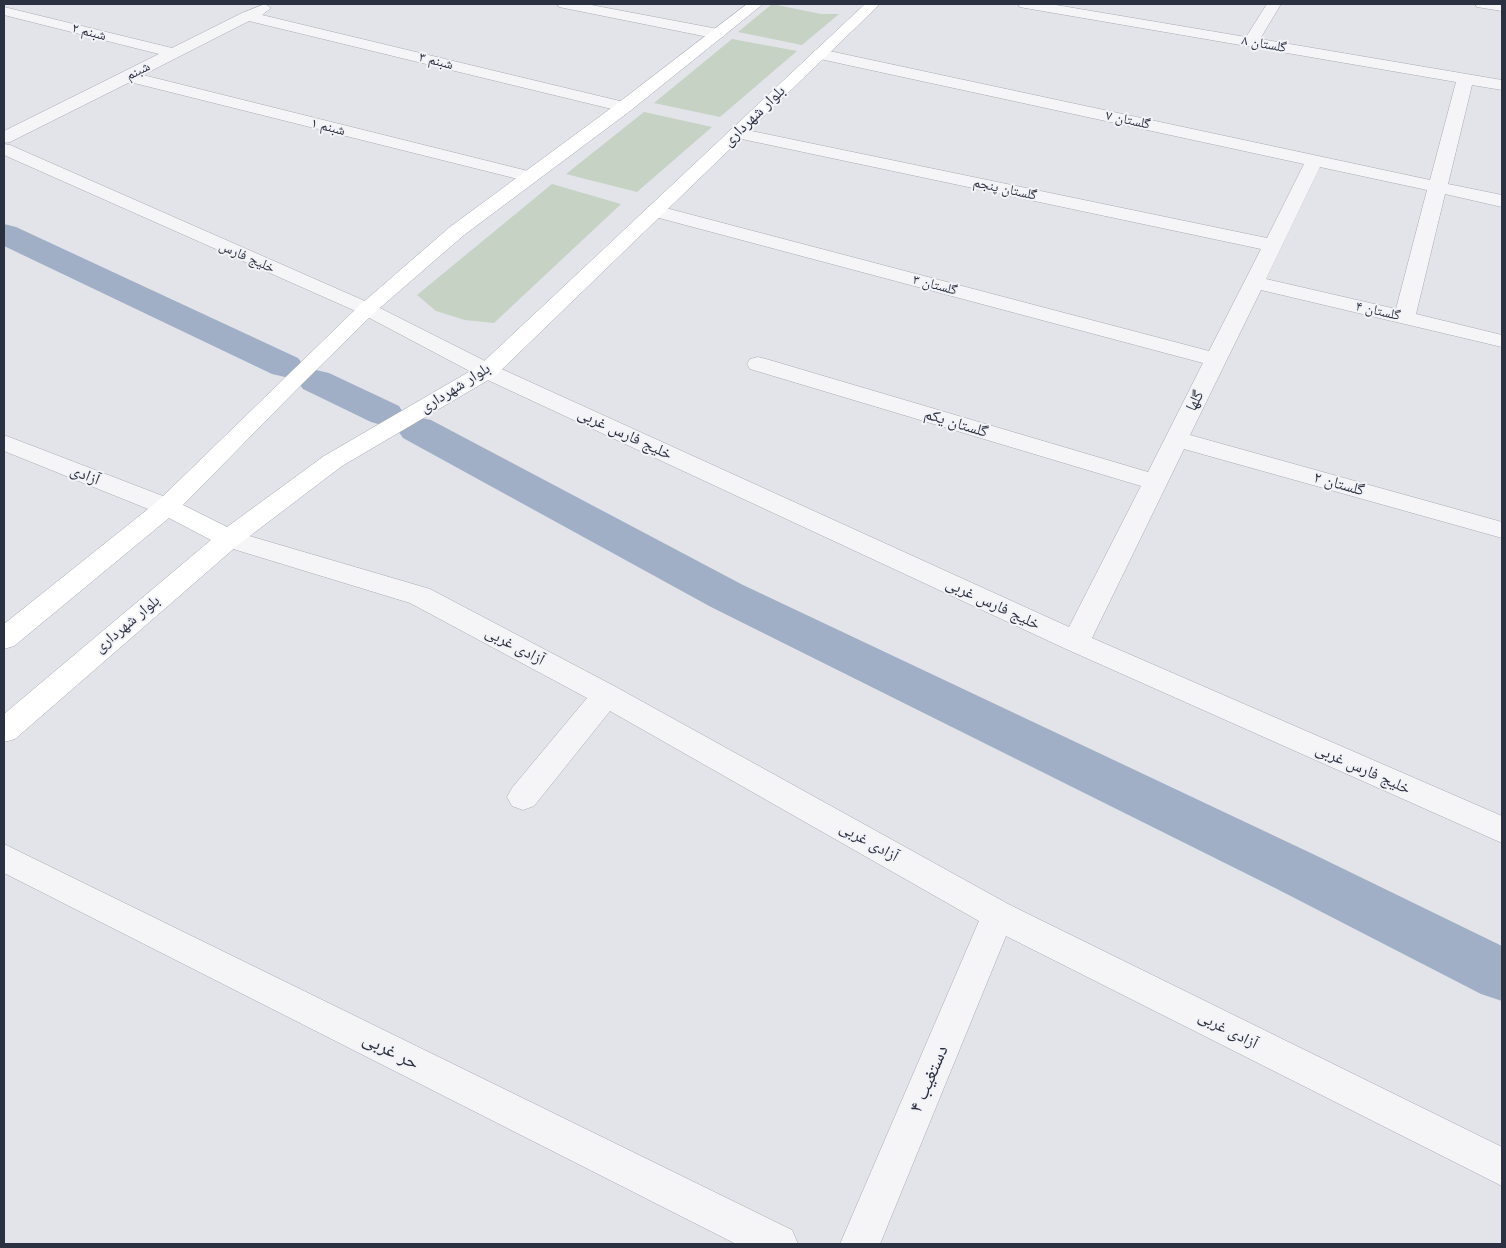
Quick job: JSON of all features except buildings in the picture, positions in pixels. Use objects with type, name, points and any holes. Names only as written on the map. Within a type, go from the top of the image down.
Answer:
[{"type":"main road","points":[[4,639],[167,507],[296,377],[367,309],[457,231],[624,107],[756,4]]},
{"type":"main road","name":"بلوار شهرداری","points":[[4,731],[229,538],[334,461],[487,371],[873,4]]},
{"type":"main road","points":[[167,507],[229,538]]},
{"type":"street","name":"شبنم","points":[[4,138],[272,4]]},
{"type":"street","points":[[564,4],[718,34]]},
{"type":"street","name":"گلستان ۸","points":[[1025,4],[1502,85]]},
{"type":"street","points":[[1250,42],[1274,4]]},
{"type":"street","points":[[1482,4],[1502,7]]},
{"type":"street","name":"شبنم ۲","points":[[4,11],[174,53]]},
{"type":"street","name":"شبنم ۳","points":[[248,16],[624,107]]},
{"type":"street","name":"گلستان ۷","points":[[820,54],[1502,201]]},
{"type":"street","name":"شبنم ۱","points":[[127,76],[530,177]]},
{"type":"street","points":[[1404,318],[1465,78]]},
{"type":"street","name":"گلستان پنجم","points":[[737,133],[1272,245]]},
{"type":"street","name":"خلیج فارس","points":[[4,149],[367,309],[487,371]]},
{"type":"street","name":"گلها","points":[[1076,642],[1315,160]]},
{"type":"street","name":"گلستان ۳","points":[[655,211],[1216,360]]},
{"type":"street","name":"گلستان ۴","points":[[1254,282],[1502,341]]},
{"type":"street","name":"گلستان یکم","points":[[758,364],[1155,482]]},
{"type":"street","name":"خلیج فارس غربی","points":[[487,371],[1076,642],[1502,830]]},
{"type":"street","name":"گلستان ۲","points":[[1176,439],[1502,530]]},
{"type":"street","name":"آزادی","points":[[4,442],[167,507]]},
{"type":"street","name":"آزادی غربی","points":[[229,538],[420,596],[606,696],[998,914],[1502,1167]]},
{"type":"street","points":[[523,797],[606,696]]},
{"type":"street","name":"حر غربی","points":[[4,858],[778,1244]]},
{"type":"street","name":"دستغیب ۴","points":[[860,1244],[998,914]]},
{"type":"green space","points":[[772,4],[821,14],[839,14],[802,45],[738,32]]},
{"type":"green space","points":[[732,39],[797,51],[720,117],[654,103]]},
{"type":"green space","points":[[644,112],[712,127],[637,192],[566,174]]},
{"type":"green space","points":[[552,184],[621,204],[494,323],[465,320],[436,311],[417,295]]},
{"type":"waterway","points":[[4,234],[285,366]]},
{"type":"waterway","points":[[316,381],[385,414]]},
{"type":"waterway","points":[[417,429],[727,596],[1296,872],[1502,975]]}]
